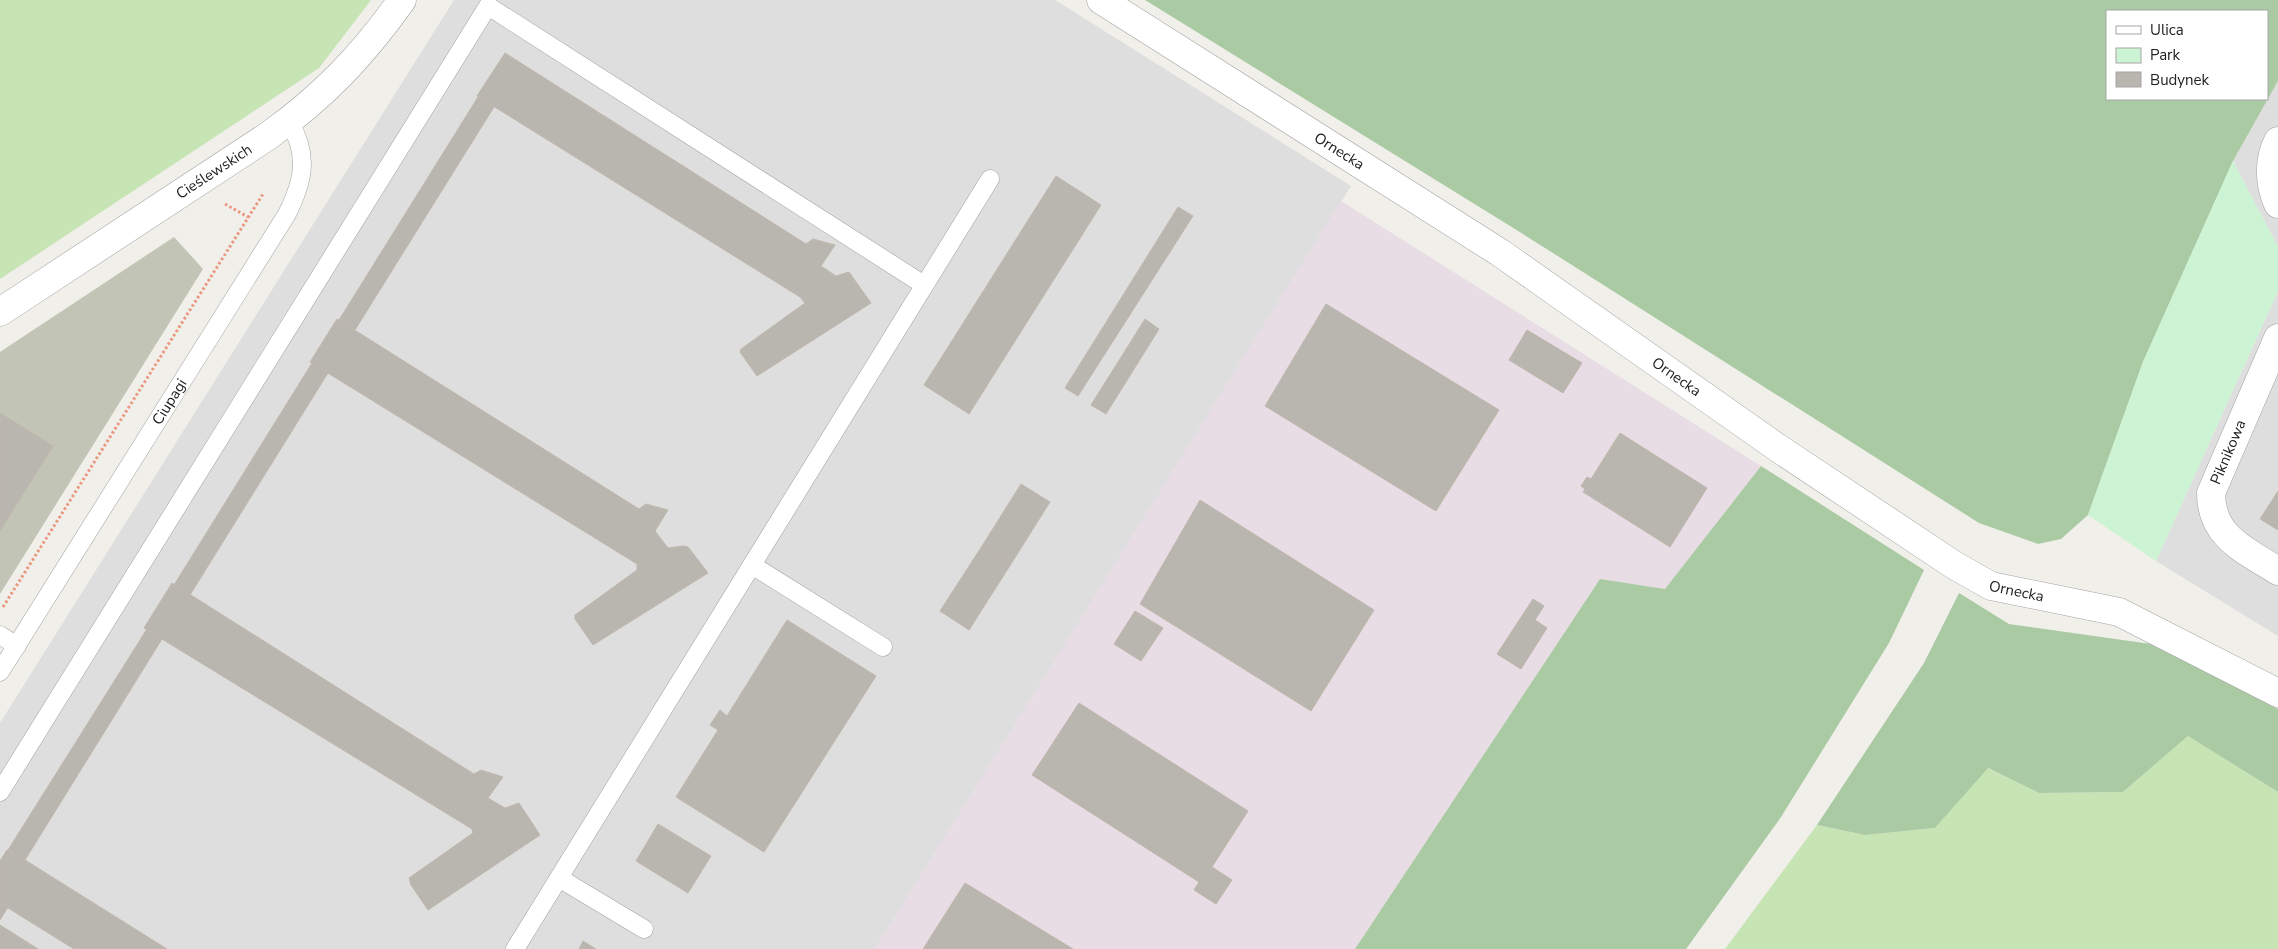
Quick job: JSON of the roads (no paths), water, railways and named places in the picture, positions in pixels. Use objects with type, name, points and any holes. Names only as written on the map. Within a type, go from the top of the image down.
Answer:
[{"type":"street","name":"Cieślewskich","points":[[0,312],[289,121],[328,89],[349,68],[402,0]]},
{"type":"street","name":"Ornecka","points":[[1101,0],[1499,252],[1778,448],[1954,565],[1991,586],[2118,612],[2278,693]]},
{"type":"street","points":[[2278,141],[2271,160],[2271,179],[2278,204]]},
{"type":"street","name":"Piknikowa","points":[[2278,338],[2211,493],[2214,520],[2222,532],[2234,544],[2278,572]]},
{"type":"lane","points":[[0,792],[488,6],[924,285]]},
{"type":"lane","name":"Ciupagi","points":[[0,672],[287,214],[300,181],[302,164],[301,147],[289,121]]},
{"type":"lane","points":[[515,949],[990,179]]},
{"type":"lane","points":[[752,565],[883,646]]},
{"type":"lane","points":[[0,635],[17,646]]},
{"type":"lane","points":[[559,878],[644,929]]}]
